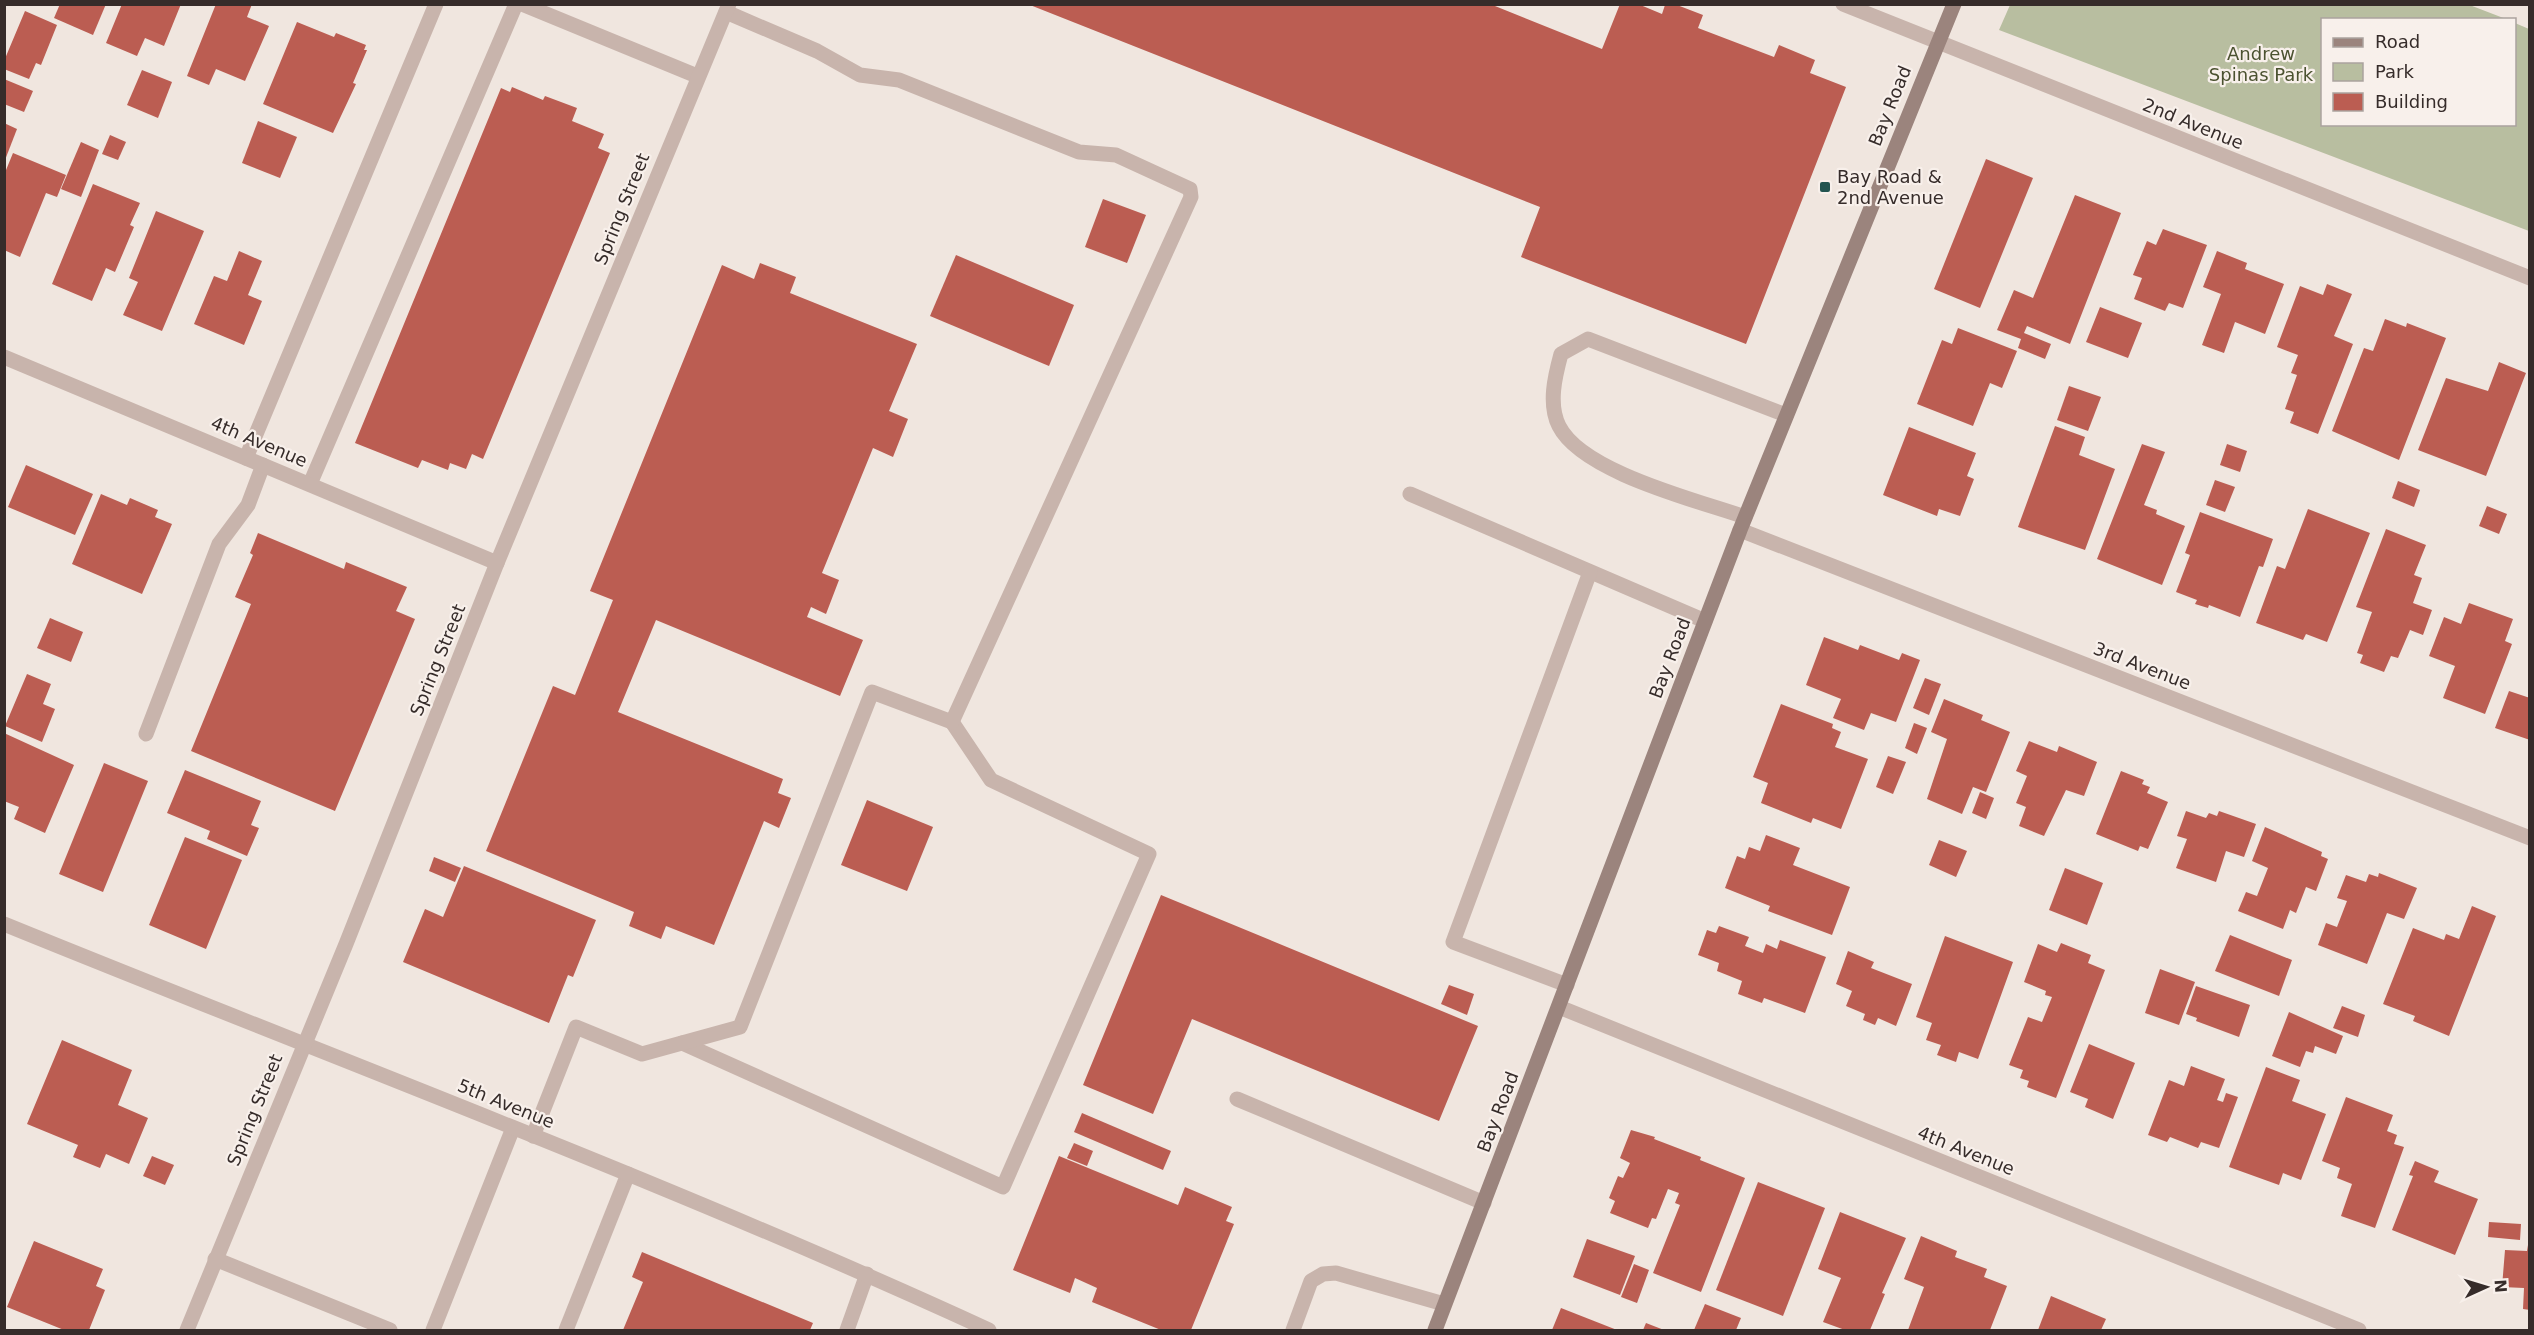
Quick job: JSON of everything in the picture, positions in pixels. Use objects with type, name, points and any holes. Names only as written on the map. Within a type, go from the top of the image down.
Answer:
[{"type":"street","points":[[246,458],[436,4]]},
{"type":"street","points":[[310,484],[516,4]]},
{"type":"street","points":[[522,4],[697,76]]},
{"type":"street","name":"2nd Avenue","points":[[1843,4],[2529,278]]},
{"type":"street","name":"Bay Road","points":[[1435,1330],[1742,524],[1953,4]]},
{"type":"street","points":[[727,8],[817,51],[860,75],[899,80],[1079,152],[1116,155],[1190,189],[1191,197],[952,722]]},
{"type":"street","name":"Spring Street","points":[[187,1330],[497,563],[727,8]]},
{"type":"street","name":"3rd Avenue","points":[[1786,415],[1588,339],[1562,354],[1553,384],[1558,424],[1573,447],[1612,470],[2529,838]]},
{"type":"street","name":"4th Avenue","points":[[4,357],[497,563]]},
{"type":"street","points":[[146,734],[219,544],[248,505],[263,465]]},
{"type":"street","points":[[1410,494],[1590,572],[1636,589],[1705,621]]},
{"type":"street","points":[[1567,986],[1454,942],[1590,572]]},
{"type":"street","points":[[533,1136],[576,1027],[642,1054],[740,1027],[872,692],[952,722],[991,780],[1149,854],[1003,1187],[682,1043]]},
{"type":"street","name":"5th Avenue","points":[[4,924],[628,1174],[867,1274],[989,1330]]},
{"type":"street","name":"4th Avenue","points":[[1559,1007],[2359,1330]]},
{"type":"street","points":[[1237,1099],[1484,1203]]},
{"type":"street","points":[[434,1330],[513,1128]]},
{"type":"street","points":[[566,1330],[628,1174]]},
{"type":"street","points":[[215,1259],[390,1330]]},
{"type":"street","points":[[1293,1330],[1311,1281],[1323,1274],[1336,1273],[1444,1304]]},
{"type":"street","points":[[847,1330],[867,1274]]},
{"type":"green space","name":"Andrew Spinas Park","points":[[2467,4],[2503,18],[2321,18],[2321,126],[2516,126],[2516,23],[2529,29],[2529,231],[1999,30],[2010,5]]},
{"type":"building","points":[[60,4],[106,4],[93,35],[54,18]]},
{"type":"building","points":[[122,4],[181,4],[164,46],[145,38],[137,56],[106,43]]},
{"type":"building","points":[[216,4],[252,4],[247,17],[269,26],[245,81],[216,69],[209,85],[187,76]]},
{"type":"building","points":[[1490,4],[1602,49],[1620,4],[1638,4],[1662,14],[1665,5],[1677,5],[1703,15],[1698,28],[1774,57],[1779,45],[1815,60],[1810,73],[1846,87],[1746,344],[1521,257],[1540,207],[1030,5]]},
{"type":"building","points":[[25,11],[57,25],[41,65],[36,63],[29,79],[4,69],[4,61]]},
{"type":"building","points":[[297,22],[334,37],[336,33],[366,45],[364,50],[367,50],[353,83],[356,84],[333,133],[263,104]]},
{"type":"building","points":[[142,70],[172,82],[158,118],[127,105]]},
{"type":"building","points":[[4,79],[33,91],[24,112],[4,104]]},
{"type":"building","points":[[512,87],[543,100],[545,96],[577,108],[572,121],[604,134],[598,148],[610,153],[483,459],[472,454],[466,469],[450,463],[448,470],[422,460],[418,468],[355,443],[501,88],[510,92]]},
{"type":"building","points":[[258,121],[297,137],[280,178],[242,163]]},
{"type":"building","points":[[4,123],[17,129],[5,160],[4,160]]},
{"type":"building","points":[[110,135],[126,142],[118,160],[102,154]]},
{"type":"building","points":[[81,142],[99,150],[81,197],[61,189]]},
{"type":"building","points":[[13,153],[66,175],[57,197],[46,193],[20,257],[4,250],[4,175]]},
{"type":"building","points":[[1986,159],[2033,178],[1980,308],[1934,289]]},
{"type":"building","points":[[93,184],[140,203],[130,225],[134,227],[115,272],[106,268],[92,301],[52,284]]},
{"type":"building","points":[[2075,195],[2121,213],[2070,344],[2027,326],[2024,333],[2051,344],[2045,359],[2018,348],[2021,339],[1997,330],[2014,290],[2033,298]]},
{"type":"building","points":[[1103,199],[1146,215],[1127,263],[1085,247]]},
{"type":"building","points":[[156,211],[204,231],[162,331],[123,315],[138,282],[129,278]]},
{"type":"building","points":[[2163,229],[2207,245],[2183,308],[2169,303],[2165,311],[2134,299],[2142,278],[2133,275],[2147,241],[2156,245]]},
{"type":"building","points":[[239,251],[262,261],[248,295],[262,301],[244,345],[194,324],[214,276],[227,281]]},
{"type":"building","points":[[2217,251],[2247,263],[2245,269],[2284,284],[2265,334],[2235,322],[2224,353],[2202,345],[2221,294],[2203,287]]},
{"type":"building","points":[[956,255],[1074,305],[1049,366],[930,316]]},
{"type":"building","points":[[760,263],[796,277],[790,293],[917,344],[889,411],[908,419],[893,457],[873,448],[822,573],[839,580],[826,614],[811,607],[807,617],[863,640],[840,696],[656,620],[618,712],[783,779],[778,793],[791,798],[779,828],[764,821],[714,945],[666,926],[661,939],[629,926],[634,912],[486,851],[553,686],[575,695],[613,600],[590,591],[722,265],[754,279]]},
{"type":"building","points":[[2327,284],[2352,294],[2334,336],[2353,344],[2318,434],[2290,423],[2294,412],[2285,409],[2297,375],[2291,373],[2298,355],[2277,347],[2300,286],[2323,295]]},
{"type":"building","points":[[2100,307],[2142,323],[2128,358],[2086,342]]},
{"type":"building","points":[[2385,319],[2406,327],[2407,323],[2446,338],[2399,460],[2332,431],[2364,348],[2373,351]]},
{"type":"building","points":[[1958,328],[2017,351],[2002,388],[1990,383],[1973,426],[1917,404],[1942,340],[1952,344]]},
{"type":"building","points":[[2499,362],[2526,373],[2486,476],[2418,450],[2446,378],[2488,391]]},
{"type":"building","points":[[2069,386],[2101,397],[2088,431],[2057,420]]},
{"type":"building","points":[[2055,426],[2085,437],[2079,455],[2115,469],[2085,550],[2018,527]]},
{"type":"building","points":[[1909,427],[1976,453],[1967,476],[1974,479],[1960,516],[1939,509],[1937,516],[1883,495]]},
{"type":"building","points":[[2142,444],[2165,452],[2144,505],[2157,510],[2156,514],[2185,526],[2162,585],[2097,559]]},
{"type":"building","points":[[2227,444],[2247,451],[2240,472],[2220,465]]},
{"type":"building","points":[[26,465],[93,494],[75,535],[8,507]]},
{"type":"building","points":[[2215,480],[2235,487],[2225,512],[2206,505]]},
{"type":"building","points":[[2398,481],[2420,490],[2414,507],[2392,498]]},
{"type":"building","points":[[101,494],[127,505],[130,498],[158,510],[155,517],[172,524],[142,594],[72,564]]},
{"type":"building","points":[[2487,506],[2507,514],[2499,534],[2479,526]]},
{"type":"building","points":[[2308,509],[2370,533],[2327,642],[2306,634],[2303,640],[2256,623],[2277,566],[2285,569]]},
{"type":"building","points":[[2200,512],[2273,539],[2263,567],[2259,566],[2240,617],[2209,605],[2208,608],[2195,604],[2197,600],[2176,592],[2190,555],[2185,553]]},
{"type":"building","points":[[2386,529],[2426,545],[2414,575],[2422,578],[2413,603],[2432,610],[2423,635],[2410,630],[2398,658],[2391,656],[2384,672],[2360,663],[2363,655],[2357,653],[2372,612],[2356,607]]},
{"type":"building","points":[[258,533],[344,569],[346,562],[407,587],[396,611],[415,619],[335,811],[191,751],[251,604],[235,597],[253,555],[250,553]]},
{"type":"building","points":[[2469,603],[2513,619],[2505,641],[2512,644],[2485,714],[2443,698],[2455,666],[2429,656],[2444,617],[2461,624]]},
{"type":"building","points":[[50,618],[83,632],[71,662],[37,648]]},
{"type":"building","points":[[1824,637],[1858,650],[1860,645],[1899,660],[1902,653],[1920,660],[1896,722],[1871,713],[1864,730],[1833,718],[1841,699],[1806,685]]},
{"type":"building","points":[[27,674],[51,684],[43,704],[55,709],[42,742],[5,726]]},
{"type":"building","points":[[1925,678],[1941,684],[1929,715],[1913,708]]},
{"type":"building","points":[[2509,691],[2530,698],[2530,740],[2495,728]]},
{"type":"building","points":[[1944,699],[1983,715],[1981,720],[2010,732],[1986,792],[1973,787],[1962,814],[1927,799],[1947,739],[1931,732]]},
{"type":"building","points":[[1781,704],[1833,724],[1832,728],[1841,732],[1835,747],[1868,759],[1841,829],[1813,818],[1811,823],[1761,803],[1768,783],[1753,777]]},
{"type":"building","points":[[1914,723],[1927,728],[1917,754],[1905,748]]},
{"type":"building","points":[[4,733],[74,765],[45,833],[14,819],[19,807],[4,801]]},
{"type":"building","points":[[2029,741],[2057,752],[2059,746],[2097,762],[2084,796],[2066,790],[2044,836],[2019,826],[2026,807],[2016,803],[2027,776],[2016,771]]},
{"type":"building","points":[[1888,756],[1906,762],[1893,794],[1876,787]]},
{"type":"building","points":[[104,763],[148,781],[103,892],[59,874]]},
{"type":"building","points":[[185,770],[261,801],[251,825],[259,828],[247,856],[207,839],[210,831],[167,813]]},
{"type":"building","points":[[2121,771],[2144,780],[2142,784],[2150,787],[2147,793],[2168,802],[2148,849],[2140,846],[2138,851],[2096,834]]},
{"type":"building","points":[[1980,792],[1994,798],[1986,819],[1972,813]]},
{"type":"building","points":[[867,800],[933,827],[907,891],[841,865]]},
{"type":"building","points":[[2186,811],[2206,818],[2209,813],[2217,816],[2219,811],[2256,824],[2244,857],[2226,851],[2216,882],[2176,868],[2187,839],[2177,836]]},
{"type":"building","points":[[2265,827],[2322,852],[2321,856],[2328,859],[2316,891],[2306,887],[2296,913],[2290,910],[2283,929],[2238,911],[2246,892],[2257,896],[2268,868],[2252,861]]},
{"type":"building","points":[[1766,835],[1800,848],[1793,865],[1850,887],[1832,935],[1768,911],[1770,906],[1725,888],[1737,856],[1745,859],[1749,847],[1760,851]]},
{"type":"building","points":[[185,837],[242,860],[206,949],[149,925]]},
{"type":"building","points":[[1939,840],[1967,851],[1956,877],[1929,865]]},
{"type":"building","points":[[434,857],[461,868],[455,882],[429,871]]},
{"type":"building","points":[[464,866],[596,920],[573,977],[568,975],[549,1023],[403,962],[425,909],[443,917]]},
{"type":"building","points":[[2065,868],[2103,883],[2087,925],[2049,910]]},
{"type":"building","points":[[2379,873],[2417,888],[2404,919],[2387,913],[2367,964],[2318,945],[2326,923],[2337,927],[2347,901],[2337,898],[2346,875],[2366,882],[2369,874],[2378,877]]},
{"type":"building","points":[[1161,895],[1478,1026],[1439,1121],[1192,1019],[1153,1114],[1083,1085]]},
{"type":"building","points":[[2472,906],[2496,916],[2449,1036],[2413,1021],[2415,1016],[2383,1004],[2413,928],[2444,940],[2446,934],[2459,939]]},
{"type":"building","points":[[1719,926],[1749,937],[1745,946],[1763,953],[1766,944],[1777,949],[1780,940],[1826,957],[1805,1013],[1764,998],[1762,1003],[1738,994],[1742,981],[1717,971],[1719,963],[1698,955],[1707,930],[1716,933]]},
{"type":"building","points":[[2230,935],[2292,960],[2279,996],[2215,971]]},
{"type":"building","points":[[1945,936],[2013,962],[1978,1059],[1959,1052],[1956,1062],[1937,1055],[1941,1045],[1926,1040],[1932,1023],[1916,1017]]},
{"type":"building","points":[[2061,943],[2091,955],[2088,963],[2105,970],[2056,1098],[2027,1087],[2029,1081],[2020,1078],[2023,1070],[2009,1065],[2028,1017],[2042,1022],[2052,997],[2045,995],[2046,991],[2024,982],[2038,944],[2057,952]]},
{"type":"building","points":[[1848,951],[1874,962],[1871,968],[1912,984],[1896,1026],[1878,1018],[1875,1025],[1863,1020],[1865,1014],[1846,1006],[1852,991],[1836,984]]},
{"type":"building","points":[[2160,969],[2195,982],[2179,1025],[2145,1013]]},
{"type":"building","points":[[1449,985],[1474,994],[1467,1015],[1441,1004]]},
{"type":"building","points":[[2196,986],[2250,1005],[2239,1037],[2196,1021],[2197,1018],[2186,1014]]},
{"type":"building","points":[[2342,1006],[2365,1015],[2358,1037],[2333,1028]]},
{"type":"building","points":[[2289,1012],[2343,1036],[2336,1054],[2315,1046],[2313,1053],[2306,1051],[2300,1067],[2272,1056]]},
{"type":"building","points":[[62,1040],[132,1070],[118,1105],[148,1118],[129,1164],[106,1154],[100,1168],[73,1157],[78,1145],[27,1124]]},
{"type":"building","points":[[2089,1044],[2135,1063],[2113,1119],[2085,1107],[2088,1099],[2070,1092]]},
{"type":"building","points":[[2191,1066],[2225,1079],[2217,1100],[2223,1102],[2226,1093],[2238,1097],[2219,1148],[2201,1142],[2198,1148],[2170,1137],[2167,1142],[2148,1135],[2169,1080],[2184,1086]]},
{"type":"building","points":[[2266,1067],[2300,1080],[2292,1101],[2326,1114],[2301,1180],[2283,1173],[2279,1185],[2229,1167]]},
{"type":"building","points":[[2346,1097],[2393,1115],[2387,1131],[2397,1135],[2394,1144],[2404,1147],[2375,1228],[2341,1216],[2352,1184],[2337,1178],[2340,1168],[2322,1161]]},
{"type":"building","points":[[1082,1113],[1171,1151],[1163,1170],[1074,1132]]},
{"type":"building","points":[[1631,1130],[1655,1137],[1654,1139],[1701,1157],[1700,1160],[1745,1178],[1701,1292],[1653,1273],[1680,1205],[1675,1203],[1679,1193],[1668,1189],[1656,1219],[1652,1218],[1648,1228],[1610,1213],[1615,1201],[1609,1198],[1618,1176],[1623,1178],[1630,1163],[1620,1158]]},
{"type":"building","points":[[1074,1143],[1093,1151],[1087,1166],[1067,1158]]},
{"type":"building","points":[[152,1156],[174,1165],[165,1185],[143,1176]]},
{"type":"building","points":[[1059,1156],[1178,1205],[1185,1187],[1232,1207],[1226,1221],[1234,1224],[1191,1330],[1161,1330],[1092,1302],[1097,1288],[1075,1278],[1070,1293],[1013,1270]]},
{"type":"building","points":[[2415,1161],[2439,1171],[2434,1182],[2478,1199],[2455,1255],[2392,1230],[2413,1176],[2409,1175]]},
{"type":"building","points":[[1758,1182],[1825,1208],[1783,1316],[1716,1290]]},
{"type":"building","points":[[1840,1212],[1906,1238],[1882,1293],[1885,1294],[1870,1330],[1845,1330],[1823,1322],[1841,1278],[1818,1269]]},
{"type":"building","points":[[2489,1222],[2521,1224],[2520,1240],[2488,1237]]},
{"type":"building","points":[[1921,1236],[1957,1251],[1955,1257],[1987,1269],[1984,1277],[2007,1286],[1990,1330],[1908,1330],[1924,1287],[1904,1279]]},
{"type":"building","points":[[1587,1239],[1635,1256],[1620,1295],[1573,1277]]},
{"type":"building","points":[[34,1241],[103,1269],[96,1286],[105,1290],[89,1330],[64,1330],[7,1307]]},
{"type":"building","points":[[2530,1245],[2530,1310],[2523,1309],[2524,1288],[2502,1287],[2505,1250],[2527,1251]]},
{"type":"building","points":[[642,1252],[813,1323],[810,1330],[623,1330],[643,1282],[632,1277]]},
{"type":"building","points":[[1634,1264],[1649,1270],[1637,1303],[1621,1297]]},
{"type":"building","points":[[2051,1296],[2106,1319],[2101,1330],[2038,1330]]},
{"type":"building","points":[[1705,1304],[1741,1318],[1736,1330],[1694,1330]]},
{"type":"building","points":[[1561,1308],[1617,1330],[1552,1330]]},
{"type":"building","points":[[1646,1323],[1664,1330],[1643,1330]]},
{"type":"place","name":"Bay Road & 2nd Avenue","points":[[1825,187]]}]
